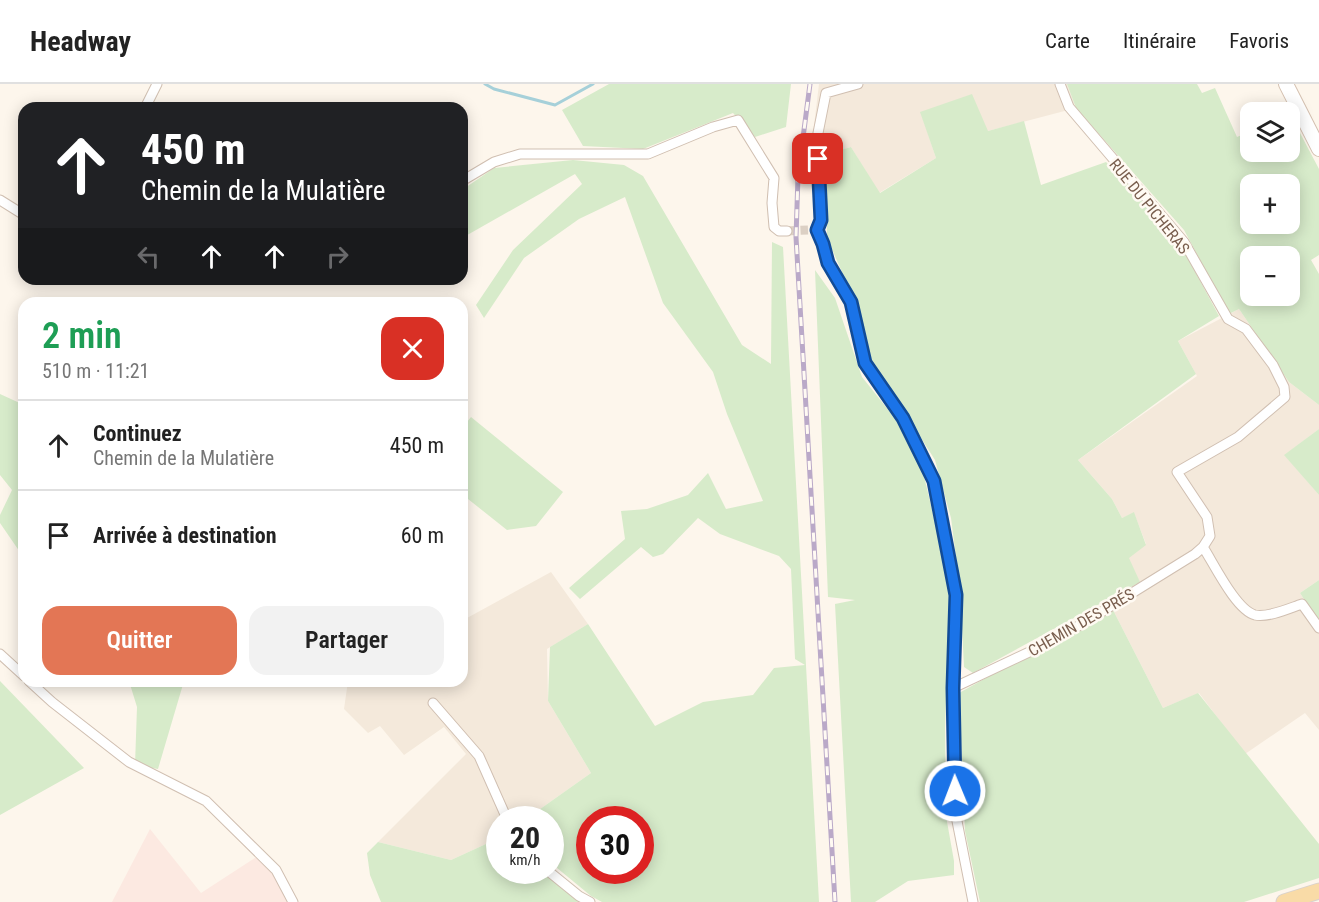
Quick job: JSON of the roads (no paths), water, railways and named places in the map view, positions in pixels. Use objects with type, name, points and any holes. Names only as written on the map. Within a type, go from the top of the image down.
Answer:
[{"type":"main road","points":[[1286,84],[1319,149]]},
{"type":"main road","points":[[1284,902],[1319,891]]},
{"type":"street","points":[[149,102],[157,84]]},
{"type":"street","points":[[858,84],[825,93],[818,133],[821,220],[813,230],[823,244],[828,263],[851,302],[865,363],[903,418],[934,481],[956,595],[953,688],[955,811],[973,902]]},
{"type":"street","name":"RUE DU PICHERAS","points":[[1060,84],[1069,107],[1184,242],[1228,319],[1246,329],[1273,365],[1284,387],[1285,397],[1238,437],[1177,472],[1207,517],[1210,536],[1203,547]]},
{"type":"street","points":[[468,177],[494,162],[520,154],[648,154],[713,127],[738,120],[774,178],[772,203],[774,227],[779,231],[787,231]]},
{"type":"street","points":[[0,200],[18,211]]},
{"type":"street","points":[[1203,547],[1240,604],[1255,615],[1278,613],[1302,604],[1319,628]]},
{"type":"street","name":"CHEMIN DES PRÉS","points":[[953,688],[1044,645],[1082,624],[1203,547]]},
{"type":"street","points":[[0,654],[18,670]]},
{"type":"street","points":[[36,687],[129,762],[206,801],[276,870],[293,902]]},
{"type":"street","points":[[433,703],[478,756],[501,806]]},
{"type":"street","points":[[564,884],[590,902]]},
{"type":"waterway","points":[[485,84],[494,89],[555,105],[593,84]]},
{"type":"tunnel","points":[[787,231],[808,230]]},
{"type":"railway","points":[[810,84],[798,176],[796,237],[835,902]]}]
